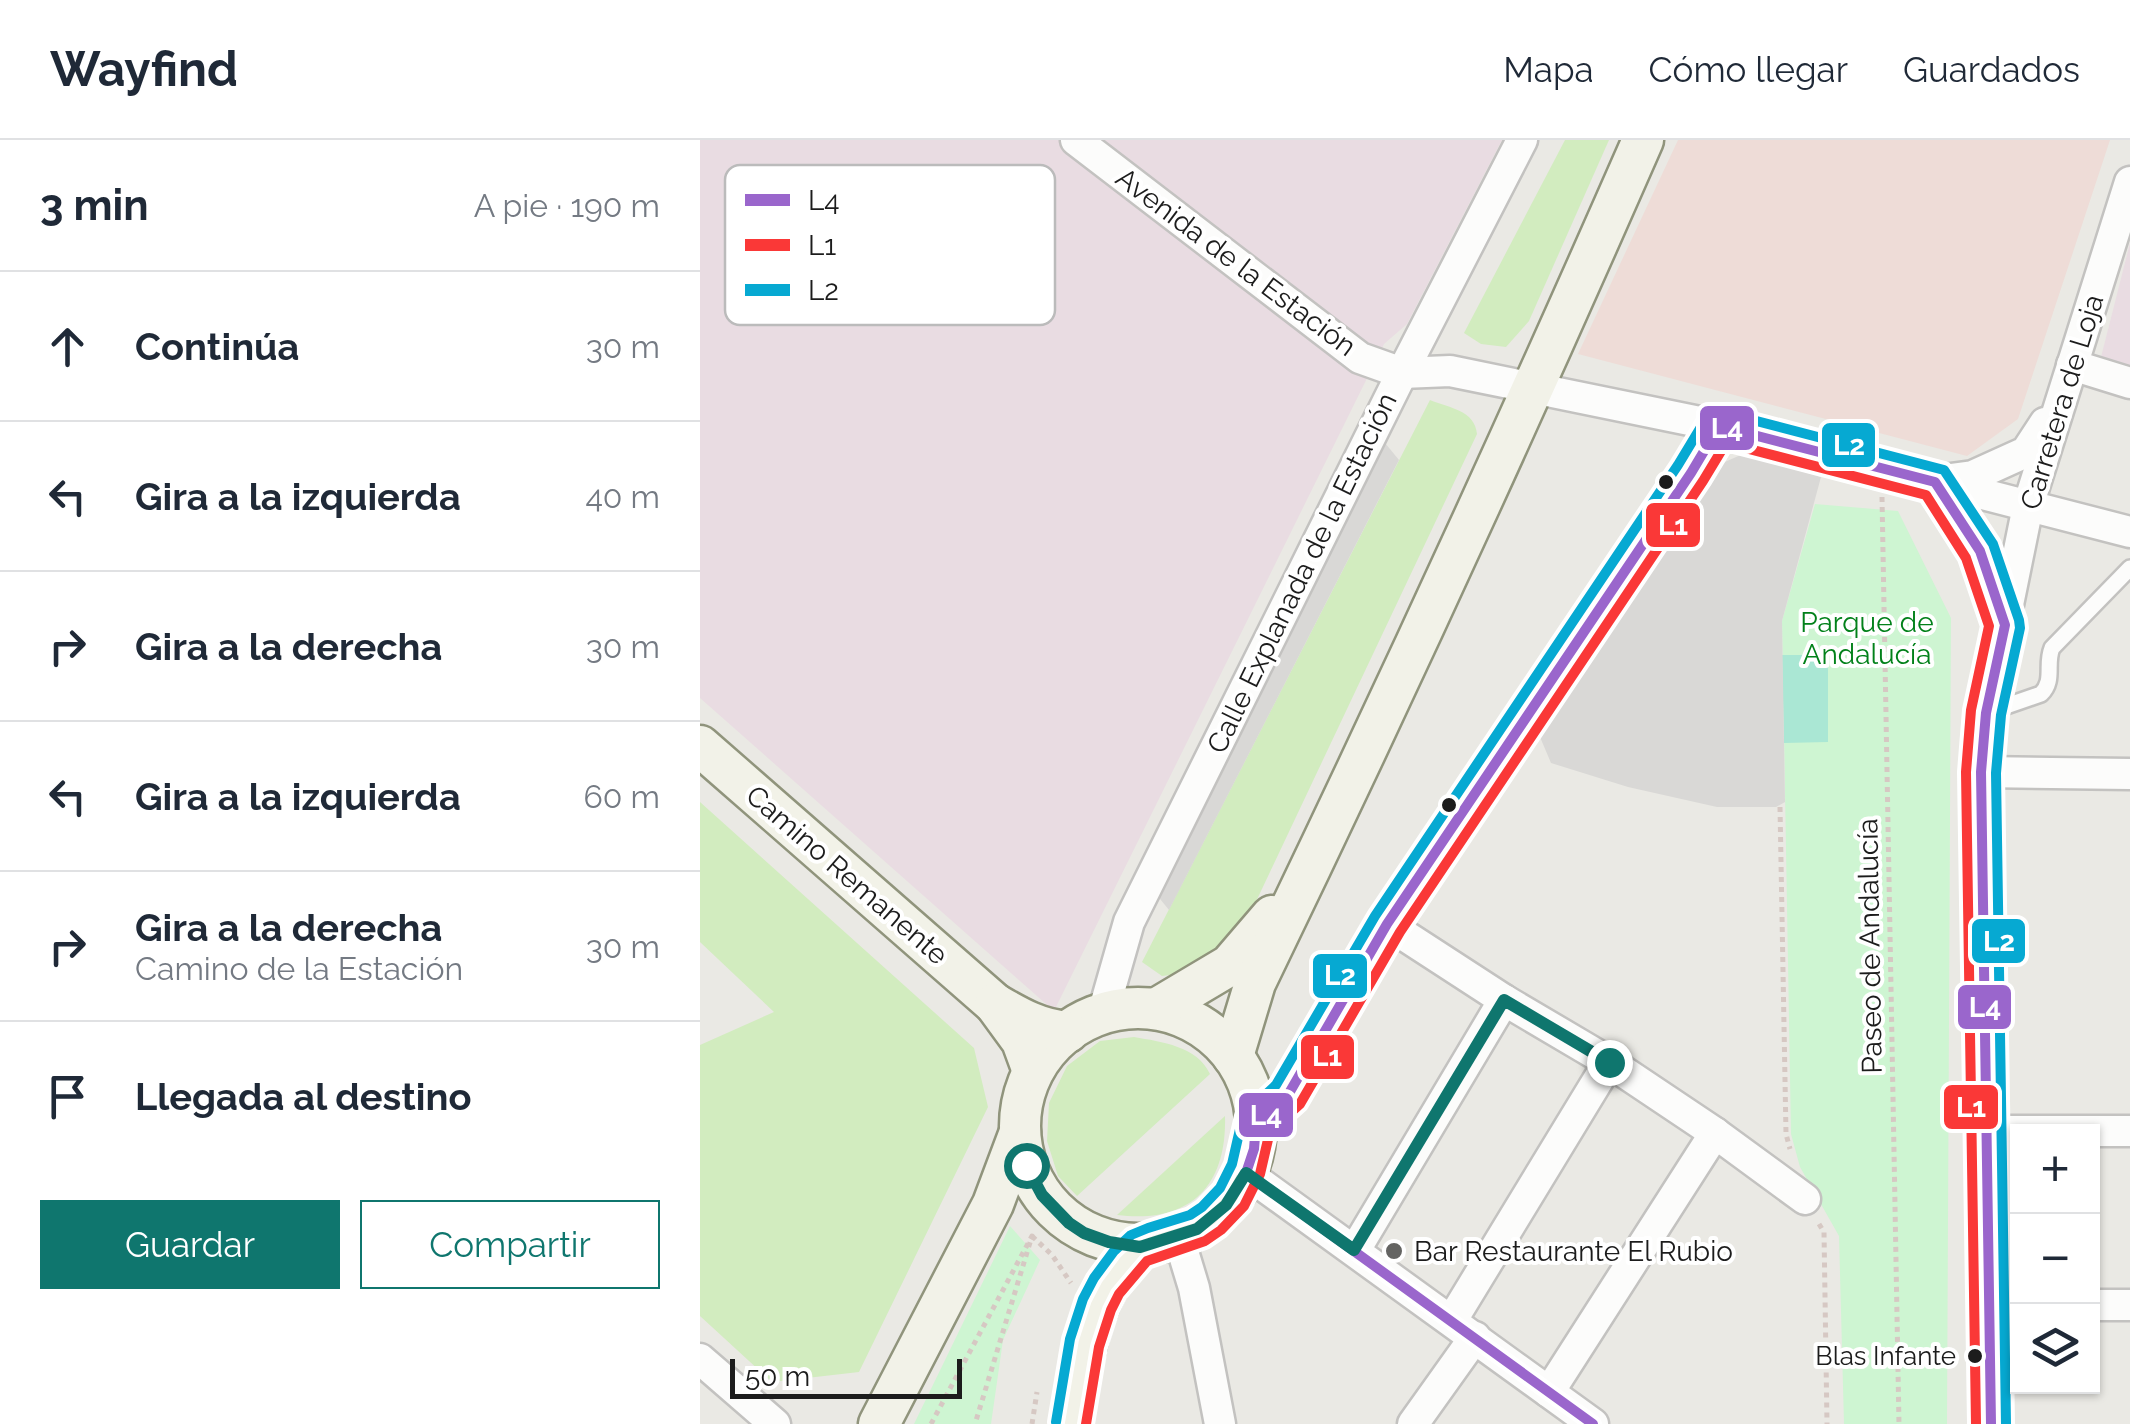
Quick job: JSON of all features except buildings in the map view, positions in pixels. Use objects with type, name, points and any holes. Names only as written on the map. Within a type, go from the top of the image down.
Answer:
[{"type":"street","name":"Avenida de la Estación","points":[[1076,140],[1360,358],[1402,373]]},
{"type":"street","name":"Calle Explanada de la Estación","points":[[1102,1013],[1128,922],[1522,140]]},
{"type":"street","points":[[1232,1056],[1255,982],[1644,140]]},
{"type":"street","name":"Carretera de Loja","points":[[1990,1424],[2003,1306],[1984,1131],[1981,772],[1986,713],[2028,506],[2130,182]]},
{"type":"street","points":[[2072,365],[2130,383]]},
{"type":"street","points":[[1402,373],[1450,371],[1720,426],[2130,532]]},
{"type":"street","points":[[1935,482],[1973,476],[2026,452],[2061,397]]},
{"type":"street","points":[[1256,1124],[1288,1095],[1387,924],[1720,426]]},
{"type":"street","points":[[1935,482],[1980,551],[2005,625]]},
{"type":"street","name":"Camino Remanente","points":[[700,746],[995,1004],[1036,1026],[1068,1032]]},
{"type":"street","points":[[1981,772],[2130,774]]},
{"type":"street","points":[[1156,1010],[1230,965],[1307,875]]},
{"type":"street","points":[[1387,924],[1609,1062],[1805,1199]]},
{"type":"street","points":[[1354,1250],[1504,1000]]},
{"type":"street","name":"Camino Remanente","points":[[995,1004],[1022,1042],[1034,1071]]},
{"type":"street","points":[[878,1424],[993,1204],[1020,1132],[1027,1086],[1034,1071],[1042,1056],[1068,1032],[1102,1013],[1129,1008],[1186,1018],[1212,1034],[1232,1056],[1245,1076],[1256,1124],[1254,1150],[1246,1173],[1226,1205],[1197,1229],[1140,1247],[1109,1242],[1069,1223],[1042,1195],[1026,1165],[1020,1132]]},
{"type":"street","points":[[1413,1424],[1609,1062]]},
{"type":"street","points":[[1984,1131],[2130,1131]]},
{"type":"street","points":[[1549,1392],[1715,1133]]},
{"type":"street","points":[[1246,1173],[1593,1424]]},
{"type":"street","points":[[1178,1235],[1194,1288],[1220,1424]]},
{"type":"street","points":[[1071,1424],[1084,1352],[1084,1297],[1140,1247]]},
{"type":"street","points":[[2100,1305],[2130,1305]]},
{"type":"street","points":[[700,1359],[774,1424]]},
{"type":"lane","points":[[1986,713],[2048,688],[2052,648],[2130,568]]},
{"type":"path","name":"Paseo de Andalucía","points":[[1882,468],[1899,1424]]},
{"type":"path","points":[[1780,807],[1786,1134],[1805,1199],[1824,1232],[1827,1424]]},
{"type":"path","points":[[1032,1236],[1084,1297]]},
{"type":"path","points":[[932,1424],[1032,1236]]},
{"type":"path","points":[[975,1424],[1032,1236]]},
{"type":"path","points":[[1032,1424],[1040,1383]]},
{"type":"shaded area","points":[[700,140],[1502,140],[1407,324],[1384,344],[1054,1011],[700,698]]},
{"type":"shaded area","points":[[1678,140],[2110,140],[2018,419],[1967,456],[1578,354]]},
{"type":"shaded area","points":[[2130,243],[2130,378],[2098,369]]},
{"type":"shaded area","points":[[1376,432],[1399,460],[1169,910],[1152,889]]},
{"type":"shaded area","points":[[1743,454],[1821,477],[1782,621],[1785,802],[1776,807],[1717,807],[1628,787],[1551,763],[1540,737],[1711,468]]},
{"type":"green space","points":[[1565,140],[1609,140],[1529,321],[1506,347],[1481,344],[1464,333]]},
{"type":"green space","points":[[1430,400],[1466,415],[1477,434],[1252,910],[1227,943],[1179,974],[1162,976],[1142,962]]},
{"type":"green space","name":"Parque de Andalucía","points":[[1815,504],[1898,511],[1951,618],[1947,1424],[1844,1424],[1839,1236],[1800,1167],[1791,1134],[1782,621]]},
{"type":"green space","points":[[1782,655],[1828,655],[1828,742],[1784,743]]},
{"type":"green space","points":[[700,802],[974,1048],[988,1107],[859,1372],[772,1382],[700,1316],[700,1045],[774,1012],[700,942]]},
{"type":"green space","points":[[1134,1037],[1188,1051],[1210,1074],[1077,1196],[1058,1176],[1047,1141],[1049,1103],[1067,1066],[1100,1041]]},
{"type":"green space","points":[[1225,1116],[1219,1163],[1198,1196],[1183,1207],[1164,1213],[1117,1215]]},
{"type":"green space","points":[[1010,1226],[1040,1260],[1003,1340],[991,1424],[914,1424]]},
{"type":"transit line","name":"L2","points":[[1056,1422],[1070,1339],[1094,1278],[1131,1235],[1190,1215],[1220,1188],[1232,1164],[1243,1116],[1276,1085],[1375,916],[1707,417],[1718,411],[1944,470],[1993,544],[2019,620],[2001,715],[1996,773],[2006,1424]]},
{"type":"transit line","name":"L4","points":[[1593,1424],[1246,1173],[1254,1149],[1256,1124],[1288,1095],[1387,924],[1719,426],[1935,482],[1980,551],[2005,625],[1986,713],[1981,772],[1991,1424]]},
{"type":"transit line","name":"L1","points":[[1086,1424],[1099,1347],[1119,1294],[1147,1261],[1205,1241],[1244,1206],[1260,1174],[1270,1131],[1300,1104],[1400,932],[1726,443],[1926,495],[1966,558],[1989,626],[1971,710],[1966,772],[1976,1424]]},
{"type":"place","name":"Bar Restaurante El Rubio","points":[[1394,1251]]},
{"type":"place","name":"Blas Infante","points":[[1975,1356]]},
{"type":"route","points":[[1026,1165],[1042,1195],[1069,1223],[1109,1242],[1140,1247],[1197,1229],[1226,1205],[1246,1173],[1354,1250],[1504,1000],[1609,1062]]}]
